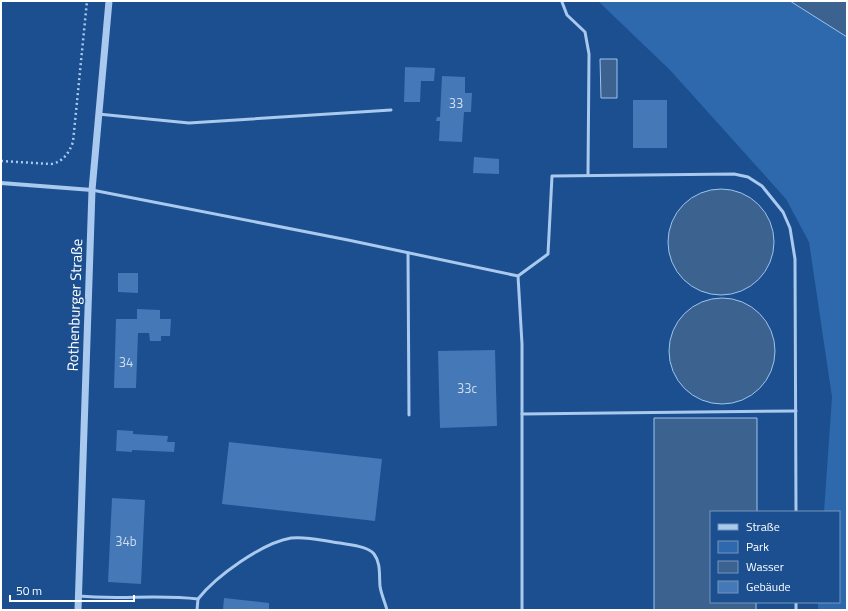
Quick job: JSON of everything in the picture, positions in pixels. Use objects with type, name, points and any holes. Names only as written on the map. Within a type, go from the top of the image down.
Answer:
[{"type":"street","name":"Rothenburger Straße","points":[[78,610],[92,190],[109,1]]},
{"type":"street","points":[[1,183],[92,190]]},
{"type":"lane","points":[[562,2],[567,14],[585,32],[589,54],[588,175]]},
{"type":"lane","points":[[98,114],[189,123],[390,110]]},
{"type":"lane","points":[[92,190],[348,240],[518,276],[548,254],[552,176],[734,174],[748,177],[762,186],[783,212],[790,228],[795,259],[796,511]]},
{"type":"lane","points":[[408,253],[409,415]]},
{"type":"lane","points":[[518,276],[522,344],[522,610]]},
{"type":"lane","points":[[522,414],[796,411]]},
{"type":"lane","points":[[197,610],[198,599],[208,586],[253,553],[275,543],[291,538],[308,538],[360,546],[374,553],[379,563],[380,587],[387,610]]},
{"type":"lane","points":[[78,596],[101,598],[178,596],[198,599]]},
{"type":"path","points":[[1,161],[51,164],[57,163],[70,149],[73,142],[87,1]]},
{"type":"green space","points":[[598,1],[790,1],[847,37],[847,610],[818,610],[818,603],[840,603],[840,511],[824,511],[832,397],[809,242],[786,199],[670,70]]},
{"type":"water","points":[[790,1],[847,1],[847,37]]},
{"type":"water","points":[[600,59],[617,59],[617,98],[601,98]]},
{"type":"water","points":[[721,189],[741,193],[758,205],[770,222],[774,242],[770,262],[758,279],[741,291],[721,295],[701,291],[684,279],[672,262],[668,242],[672,222],[684,205],[701,193]]},
{"type":"water","points":[[722,298],[742,302],[759,314],[771,331],[775,351],[771,371],[759,388],[742,400],[722,404],[702,400],[685,388],[673,371],[669,351],[673,331],[685,314],[702,302]]},
{"type":"water","points":[[654,418],[757,418],[757,511],[710,511],[710,603],[756,603],[756,610],[654,610]]},
{"type":"building","points":[[405,67],[435,68],[434,81],[421,81],[420,102],[404,102]]},
{"type":"building","points":[[442,76],[465,77],[465,93],[472,93],[471,112],[464,112],[462,142],[439,141],[440,121],[436,121],[437,117],[440,117]]},
{"type":"building","points":[[633,100],[667,100],[667,148],[633,148]]},
{"type":"building","points":[[474,157],[499,159],[499,174],[473,173]]},
{"type":"building","points":[[118,273],[138,273],[138,293],[118,292]]},
{"type":"building","points":[[137,309],[160,310],[160,319],[171,319],[170,336],[161,336],[161,341],[150,341],[149,333],[138,333],[136,388],[114,388],[116,319],[137,319]]},
{"type":"building","points":[[495,350],[497,426],[440,428],[438,351]]},
{"type":"building","points":[[117,430],[133,431],[133,434],[168,436],[167,442],[175,442],[174,452],[132,450],[132,452],[116,451]]},
{"type":"building","points":[[229,442],[382,459],[375,521],[222,504]]},
{"type":"building","points":[[112,498],[145,500],[141,584],[108,582]]},
{"type":"building","points":[[224,598],[269,603],[269,610],[223,610]]}]
